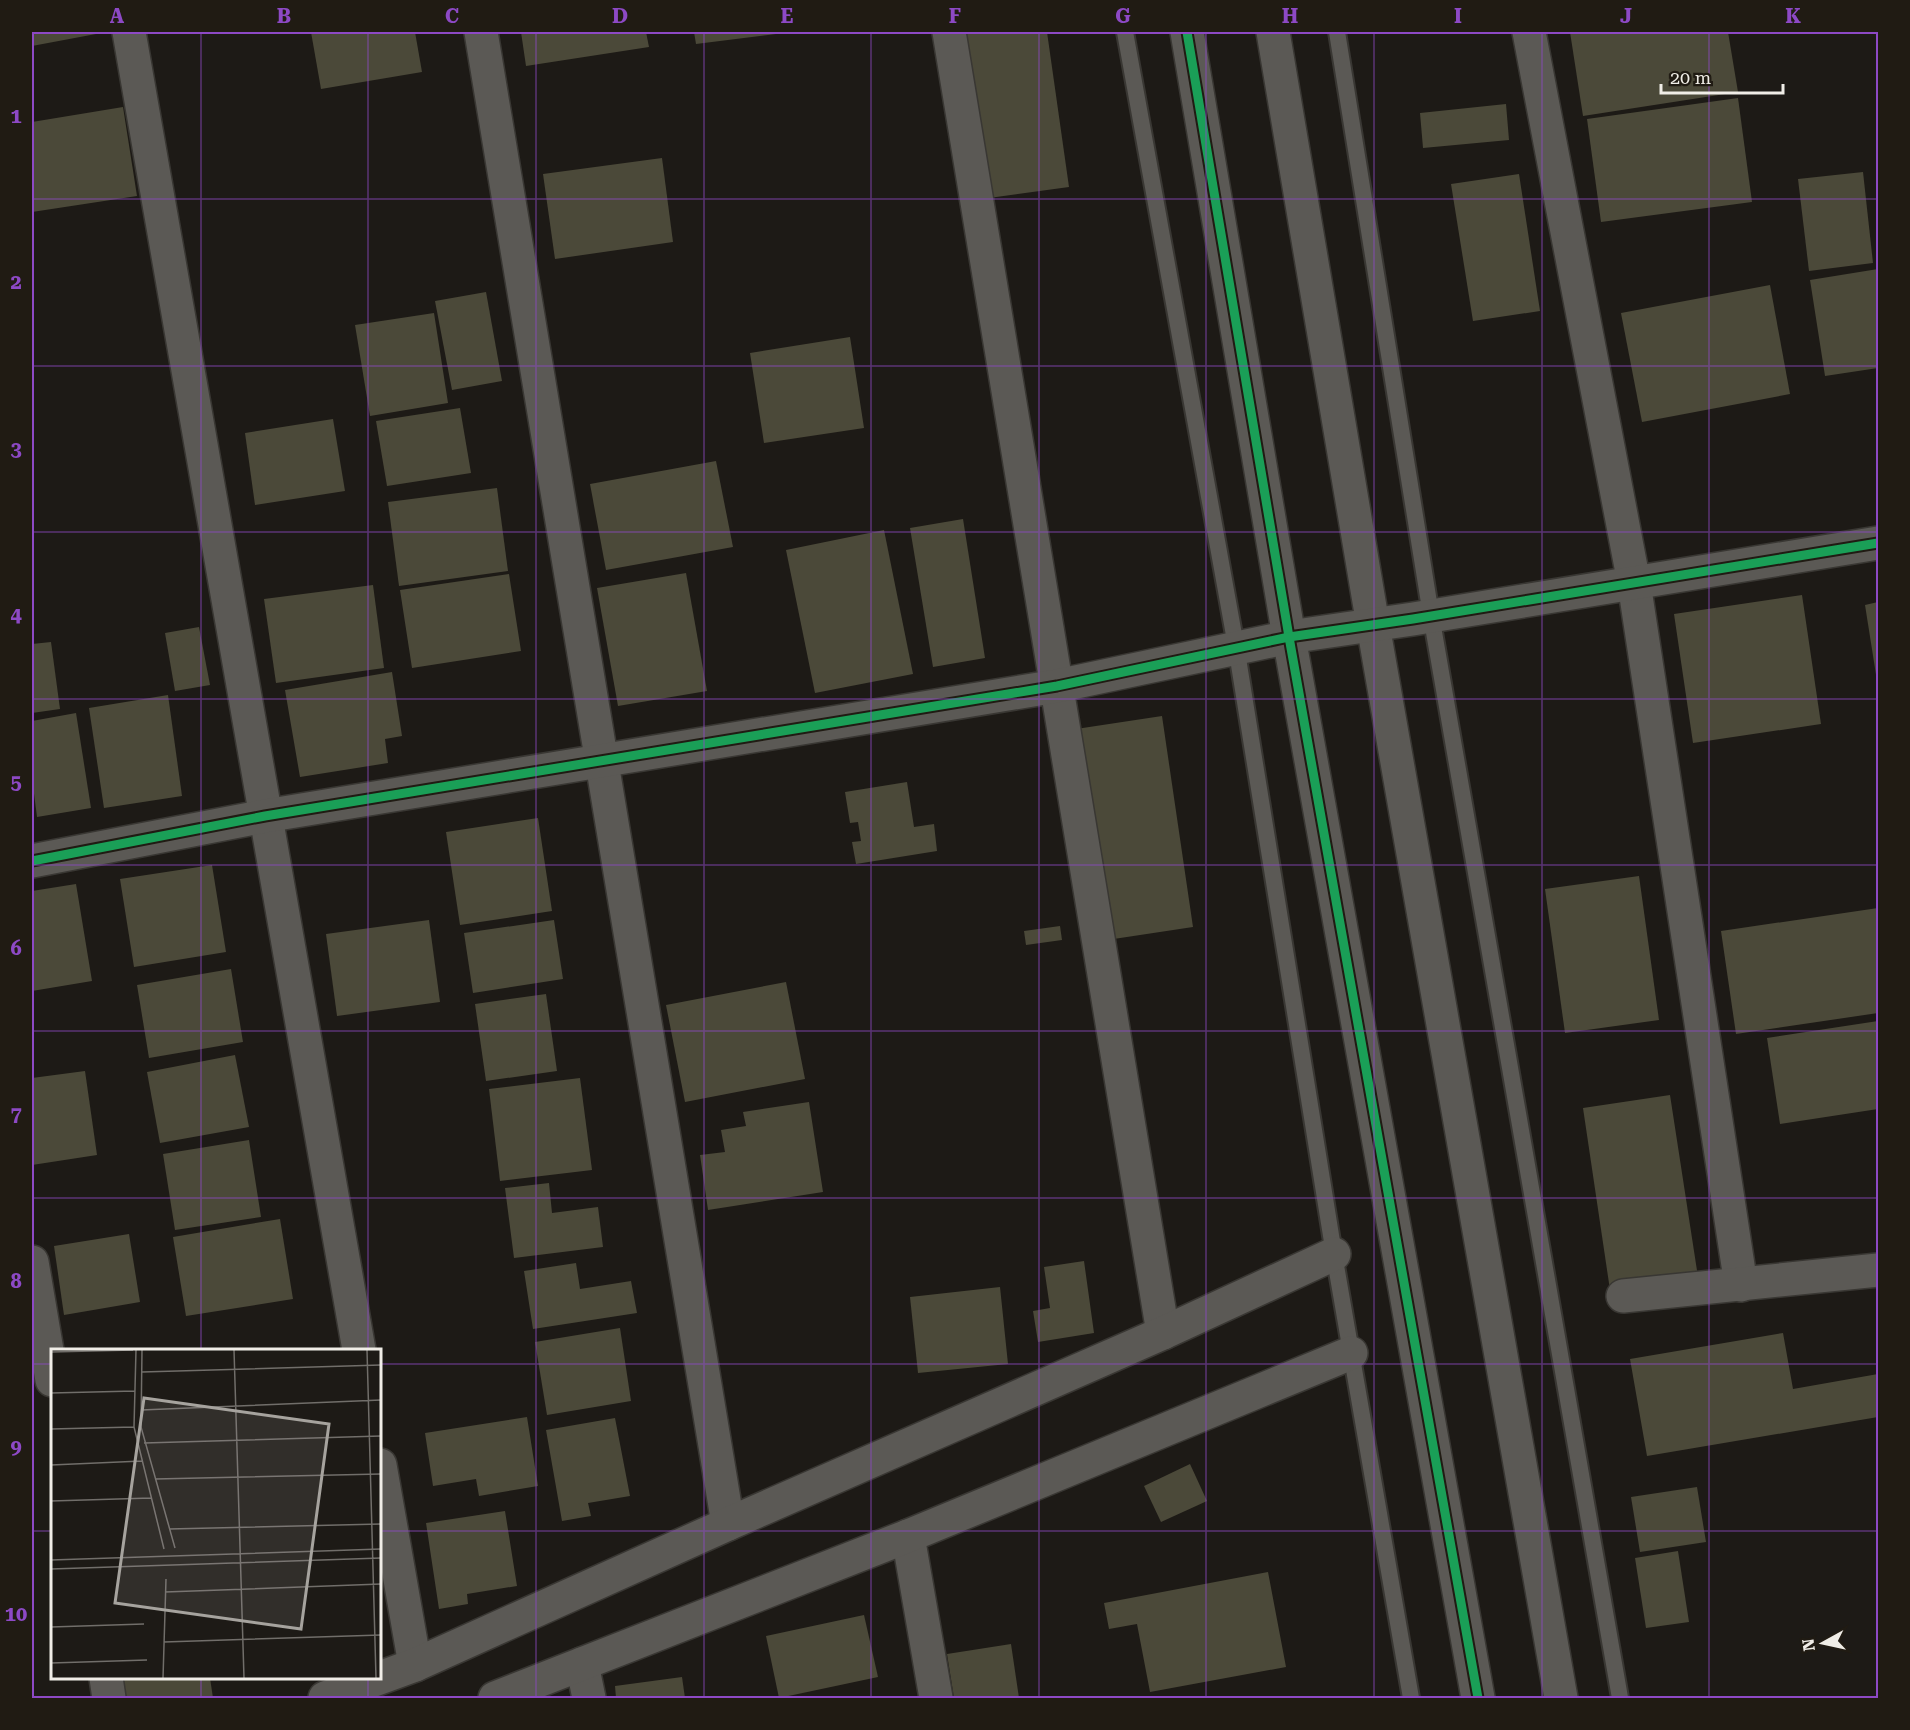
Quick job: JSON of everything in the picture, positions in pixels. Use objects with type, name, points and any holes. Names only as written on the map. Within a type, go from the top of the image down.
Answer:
[{"type":"street","points":[[129,32],[359,1349]]},
{"type":"street","points":[[481,32],[728,1524]]},
{"type":"street","points":[[949,32],[1163,1334]]},
{"type":"street","points":[[1187,32],[1289,636],[1478,1698]]},
{"type":"street","points":[[1273,32],[1373,625],[1561,1698]]},
{"type":"street","points":[[1529,32],[1634,583],[1741,1285]]},
{"type":"street","points":[[32,861],[265,816],[1057,686],[1289,636],[1373,625],[1878,543]]},
{"type":"street","points":[[381,1677],[415,1665],[728,1524],[1163,1334],[1334,1254]]},
{"type":"street","points":[[32,1262],[51,1374]]},
{"type":"street","points":[[1623,1296],[1878,1270]]},
{"type":"street","points":[[495,1698],[908,1536],[1351,1353]]},
{"type":"street","points":[[381,1471],[415,1665]]},
{"type":"street","points":[[908,1536],[936,1698]]},
{"type":"street","points":[[582,1664],[589,1698]]},
{"type":"street","points":[[106,1679],[109,1698]]},
{"type":"street","points":[[325,1698],[377,1679]]},
{"type":"lane","points":[[1125,32],[1236,646],[1334,1254],[1411,1698]]},
{"type":"lane","points":[[1337,32],[1431,615],[1620,1698]]},
{"type":"building","points":[[32,32],[95,32],[96,34],[32,46]]},
{"type":"building","points":[[311,32],[415,32],[422,72],[321,89]]},
{"type":"building","points":[[521,32],[646,32],[649,47],[526,66]]},
{"type":"building","points":[[694,32],[784,32],[784,33],[696,44]]},
{"type":"building","points":[[965,32],[1047,32],[1069,187],[989,198]]},
{"type":"building","points":[[1570,32],[1728,32],[1738,92],[1583,116]]},
{"type":"building","points":[[1738,98],[1752,202],[1601,222],[1587,119]]},
{"type":"building","points":[[1506,104],[1509,140],[1423,148],[1420,113]]},
{"type":"building","points":[[123,107],[137,196],[32,212],[32,122]]},
{"type":"building","points":[[662,158],[673,242],[555,259],[543,174]]},
{"type":"building","points":[[1863,172],[1873,263],[1809,271],[1798,179]]},
{"type":"building","points":[[1519,174],[1540,311],[1473,321],[1451,184]]},
{"type":"building","points":[[1878,269],[1878,368],[1825,376],[1810,280]]},
{"type":"building","points":[[1770,285],[1790,394],[1642,422],[1621,313]]},
{"type":"building","points":[[486,292],[502,381],[452,390],[435,301]]},
{"type":"building","points":[[434,313],[448,403],[370,416],[355,325]]},
{"type":"building","points":[[850,337],[864,428],[764,443],[750,353]]},
{"type":"building","points":[[460,408],[471,473],[387,486],[376,421]]},
{"type":"building","points":[[333,419],[345,491],[255,505],[245,433]]},
{"type":"building","points":[[716,461],[733,547],[606,570],[590,484]]},
{"type":"building","points":[[497,488],[508,571],[399,586],[388,502]]},
{"type":"building","points":[[963,519],[985,658],[933,667],[910,528]]},
{"type":"building","points":[[884,530],[913,674],[815,693],[786,550]]},
{"type":"building","points":[[686,573],[707,691],[618,706],[597,588]]},
{"type":"building","points":[[509,574],[521,651],[412,668],[400,590]]},
{"type":"building","points":[[373,585],[384,668],[276,683],[264,599]]},
{"type":"building","points":[[1802,595],[1821,724],[1693,743],[1674,614]]},
{"type":"building","points":[[1878,602],[1878,681],[1877,681],[1865,605]]},
{"type":"building","points":[[199,627],[210,685],[175,691],[165,633]]},
{"type":"building","points":[[51,642],[60,709],[32,713],[32,644]]},
{"type":"building","points":[[392,672],[402,736],[385,739],[388,763],[300,777],[285,690]]},
{"type":"building","points":[[168,695],[182,796],[104,808],[89,708]]},
{"type":"building","points":[[76,713],[91,808],[37,817],[32,778],[32,721]]},
{"type":"building","points":[[1162,716],[1193,927],[1107,940],[1076,729]]},
{"type":"building","points":[[907,782],[914,827],[934,824],[937,851],[856,864],[852,842],[861,841],[858,822],[850,823],[845,792]]},
{"type":"building","points":[[538,818],[552,911],[460,925],[446,832]]},
{"type":"building","points":[[212,865],[226,952],[134,967],[120,879]]},
{"type":"building","points":[[1639,876],[1659,1020],[1565,1033],[1545,889]]},
{"type":"building","points":[[76,884],[92,981],[32,991],[32,891]]},
{"type":"building","points":[[1878,908],[1878,1013],[1736,1034],[1721,931]]},
{"type":"building","points":[[429,920],[440,1002],[337,1016],[326,934]]},
{"type":"building","points":[[554,920],[563,979],[473,993],[464,933]]},
{"type":"building","points":[[1060,926],[1062,940],[1026,945],[1024,931]]},
{"type":"building","points":[[231,969],[243,1042],[149,1058],[137,985]]},
{"type":"building","points":[[786,982],[805,1079],[685,1102],[666,1005]]},
{"type":"building","points":[[546,994],[557,1071],[486,1081],[475,1004]]},
{"type":"building","points":[[1878,1021],[1878,1109],[1780,1124],[1767,1038]]},
{"type":"building","points":[[235,1055],[249,1127],[160,1143],[147,1072]]},
{"type":"building","points":[[85,1071],[97,1155],[32,1165],[32,1078]]},
{"type":"building","points":[[580,1078],[592,1170],[500,1181],[489,1089]]},
{"type":"building","points":[[1670,1095],[1698,1277],[1610,1290],[1583,1108]]},
{"type":"building","points":[[809,1102],[823,1192],[708,1210],[700,1155],[725,1152],[721,1130],[746,1126],[743,1112]]},
{"type":"building","points":[[249,1140],[261,1217],[175,1230],[163,1154]]},
{"type":"building","points":[[549,1183],[552,1213],[598,1207],[603,1247],[514,1258],[505,1188]]},
{"type":"building","points":[[280,1219],[293,1299],[186,1316],[173,1237]]},
{"type":"building","points":[[129,1234],[140,1302],[64,1315],[54,1246]]},
{"type":"building","points":[[1084,1261],[1094,1333],[1038,1342],[1033,1311],[1050,1308],[1044,1267]]},
{"type":"building","points":[[576,1263],[580,1289],[631,1281],[637,1313],[533,1329],[524,1271]]},
{"type":"building","points":[[1000,1287],[1008,1364],[918,1373],[910,1297]]},
{"type":"building","points":[[620,1328],[631,1401],[547,1415],[535,1342]]},
{"type":"building","points":[[1783,1333],[1793,1389],[1878,1374],[1878,1417],[1647,1456],[1630,1359]]},
{"type":"building","points":[[527,1417],[538,1486],[479,1496],[476,1479],[433,1486],[425,1433]]},
{"type":"building","points":[[615,1418],[630,1496],[588,1503],[591,1516],[562,1521],[546,1430]]},
{"type":"building","points":[[1190,1464],[1207,1501],[1161,1522],[1144,1486]]},
{"type":"building","points":[[1697,1487],[1706,1542],[1640,1552],[1631,1497]]},
{"type":"building","points":[[505,1511],[517,1586],[467,1594],[468,1604],[439,1609],[426,1523]]},
{"type":"building","points":[[1678,1551],[1689,1622],[1646,1628],[1635,1558]]},
{"type":"building","points":[[1268,1572],[1286,1667],[1150,1692],[1137,1624],[1109,1629],[1104,1603]]},
{"type":"building","points":[[864,1615],[878,1677],[779,1698],[766,1636]]},
{"type":"building","points":[[1011,1644],[1019,1698],[954,1698],[947,1654]]},
{"type":"building","points":[[682,1677],[685,1698],[616,1698],[615,1686]]},
{"type":"building","points":[[118,1679],[210,1679],[213,1698],[120,1698]]},
{"type":"cycle path","points":[[1187,32],[1289,637],[1478,1698]]},
{"type":"cycle path","points":[[32,861],[265,816],[1057,686],[1289,637],[1878,543]]}]
